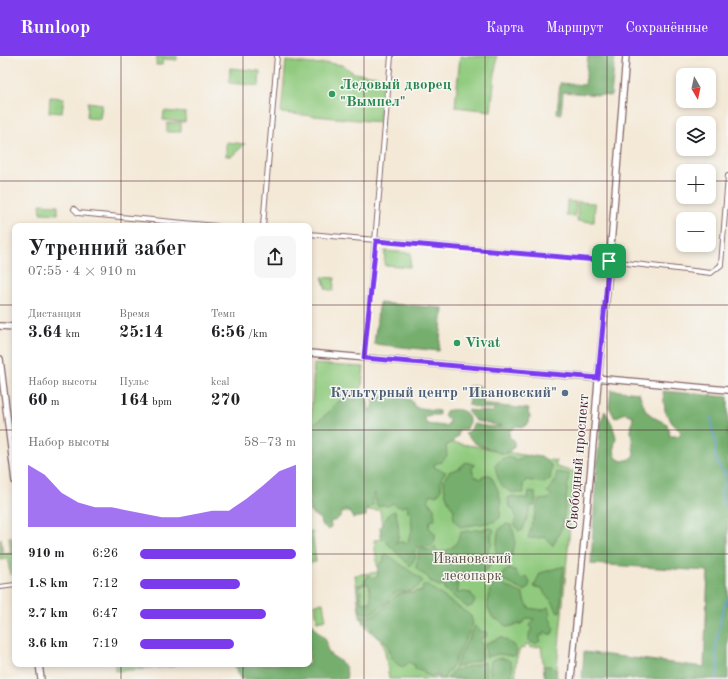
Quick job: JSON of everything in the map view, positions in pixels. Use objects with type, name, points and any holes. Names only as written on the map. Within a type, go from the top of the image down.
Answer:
[{"type":"main road","name":"Свободный проспект","points":[[571,679],[626,56]]},
{"type":"main road","points":[[0,326],[12,327]]},
{"type":"main road","points":[[312,353],[728,390]]},
{"type":"main road","points":[[0,358],[12,456]]},
{"type":"main road","points":[[39,667],[41,679]]},
{"type":"street","points":[[263,223],[278,56]]},
{"type":"street","points":[[364,358],[392,56]]},
{"type":"street","points":[[312,234],[609,261],[711,273],[721,265],[728,176]]},
{"type":"street","points":[[74,209],[78,212],[186,223]]},
{"type":"street","points":[[0,587],[12,585]]},
{"type":"green space","points":[[157,56],[177,56],[177,60],[163,59],[162,65],[156,65]]},
{"type":"green space","points":[[460,56],[497,56],[491,111],[455,107]]},
{"type":"green space","points":[[588,56],[615,56],[611,96],[563,92],[561,114],[557,113],[560,83],[585,85]]},
{"type":"green space","name":"Ледовый дворец \"Вымпел\"","points":[[286,61],[342,65],[354,73],[383,77],[379,122],[281,113]]},
{"type":"green space","points":[[230,68],[260,71],[259,86],[229,83]]},
{"type":"green space","points":[[50,97],[64,98],[62,113],[49,112]]},
{"type":"green space","points":[[88,102],[102,104],[100,119],[87,118]]},
{"type":"green space","points":[[164,111],[186,113],[185,122],[163,120]]},
{"type":"green space","points":[[167,123],[181,123],[181,132],[167,132]]},
{"type":"green space","points":[[226,142],[245,144],[232,156],[226,156]]},
{"type":"green space","points":[[567,201],[576,202],[575,216],[566,216]]},
{"type":"green space","points":[[578,202],[595,203],[594,222],[577,221]]},
{"type":"green space","points":[[40,204],[58,205],[58,214],[41,213]]},
{"type":"green space","points":[[385,251],[411,253],[410,267],[384,265]]},
{"type":"green space","points":[[322,277],[335,278],[333,291],[326,289]]},
{"type":"green space","points":[[379,303],[443,308],[439,351],[374,344]]},
{"type":"green space","name":"Ивановский лесопарк","points":[[314,364],[364,367],[358,416],[443,441],[556,461],[556,467],[575,472],[556,679],[545,679],[541,646],[530,648],[529,644],[525,645],[525,649],[521,648],[518,656],[516,679],[440,679],[440,676],[435,676],[435,679],[389,679],[384,646],[360,618],[355,575],[378,572],[374,540],[383,539],[380,510],[324,514],[312,506],[312,399]]},
{"type":"green space","points":[[468,386],[480,386],[483,403],[489,405],[529,409],[529,423],[523,427],[517,426],[510,430],[509,437],[514,440],[514,447],[507,453],[503,454],[476,444],[465,434],[471,430],[473,424],[491,427],[502,426],[476,421],[471,416],[467,410],[492,412],[495,409],[478,408],[469,405]]},
{"type":"green space","points":[[611,390],[639,393],[646,411],[655,418],[667,424],[670,436],[679,436],[681,432],[672,423],[665,411],[663,391],[728,397],[728,679],[582,679],[584,652],[704,667],[708,571],[591,564],[601,422],[605,411],[612,424],[616,437],[614,447],[615,457],[622,461],[631,459],[634,454],[631,431],[633,416],[625,413],[615,418],[609,407]]},
{"type":"green space","points":[[355,396],[367,397],[369,411],[372,407],[373,399],[377,397],[386,396],[411,400],[415,407],[439,411],[439,415],[424,417],[427,424],[445,426],[449,423],[449,420],[444,416],[446,411],[450,410],[461,410],[467,414],[469,418],[466,429],[458,430],[458,436],[451,443],[446,445],[447,456],[441,462],[434,464],[435,468],[446,472],[441,478],[441,490],[436,496],[431,494],[428,500],[434,508],[435,520],[430,521],[429,528],[435,533],[435,538],[431,546],[418,547],[414,552],[416,557],[410,566],[381,537],[380,527],[390,513],[395,511],[399,532],[398,540],[395,543],[408,543],[412,531],[411,514],[408,511],[407,505],[403,507],[396,506],[393,503],[388,506],[382,505],[378,507],[375,493],[372,499],[373,505],[366,511],[366,516],[353,518],[347,509],[344,509],[339,518],[330,522],[331,526],[329,530],[321,524],[320,519],[312,514],[312,439],[314,434],[312,433],[312,423],[317,422],[328,413],[335,404],[344,398]]},
{"type":"green space","points":[[528,455],[541,457],[552,466],[550,479],[544,483],[526,480],[523,485],[524,493],[507,490],[500,481],[495,466],[504,458],[516,460]]},
{"type":"green space","points":[[466,462],[475,465],[472,469],[474,476],[480,479],[485,475],[490,475],[496,486],[500,496],[500,518],[493,522],[460,527],[454,519],[454,510],[447,499],[445,492],[444,479],[450,471],[458,469]]},
{"type":"green space","points":[[557,472],[569,474],[562,527],[553,546],[545,537],[528,538],[539,500],[549,499],[552,495],[547,492],[555,482]]},
{"type":"green space","points":[[529,491],[535,492],[535,506],[531,506],[523,530],[519,531],[514,523],[516,519],[514,510],[509,506],[508,498],[513,496],[528,498]]},
{"type":"green space","points":[[506,524],[511,525],[515,538],[515,545],[510,558],[501,560],[496,553],[498,532],[501,527]]},
{"type":"green space","points":[[491,528],[494,530],[491,536],[492,544],[488,551],[490,566],[485,572],[478,576],[461,579],[457,584],[457,593],[471,593],[475,601],[472,606],[467,607],[445,590],[444,585],[439,586],[431,582],[427,576],[416,568],[419,557],[418,552],[420,549],[430,550],[435,546],[437,551],[442,552],[450,549],[454,545],[461,532]]},
{"type":"green space","points":[[312,531],[316,562],[312,563]]},
{"type":"green space","points":[[9,537],[12,537],[12,573],[10,575],[8,559],[0,560],[1,538],[3,554],[11,553]]},
{"type":"green space","points":[[387,554],[423,581],[419,586],[412,590],[395,593],[386,603],[370,614],[360,612],[357,585],[364,584],[369,575],[373,578],[377,577],[378,567],[384,561],[384,556]],"holes":[[[369,584],[371,602],[362,603],[360,585]]]},
{"type":"green space","points":[[564,566],[560,612],[557,611],[552,601],[545,595],[542,588],[534,587],[540,573]]},
{"type":"green space","points":[[509,569],[515,570],[518,576],[522,579],[527,576],[530,583],[528,589],[524,591],[501,579],[503,573]]},
{"type":"green space","points":[[495,582],[523,594],[524,600],[529,608],[542,610],[548,607],[550,613],[549,618],[552,621],[552,626],[554,628],[552,634],[548,634],[545,631],[544,635],[540,635],[540,641],[535,644],[529,641],[529,634],[532,628],[530,626],[534,619],[528,618],[521,624],[507,627],[500,621],[493,618],[488,609],[488,596]]},
{"type":"green space","points":[[423,585],[427,585],[471,616],[473,624],[451,669],[447,672],[444,679],[437,679],[439,676],[435,675],[432,677],[425,674],[423,670],[418,670],[415,668],[414,664],[409,662],[402,667],[397,664],[392,659],[387,643],[371,631],[372,626],[364,621],[361,615],[369,617],[375,614],[399,594],[418,591],[422,592]]},
{"type":"green space","points":[[323,603],[326,620],[317,622],[315,604]]},
{"type":"green space","points":[[312,624],[325,639],[327,649],[330,654],[344,665],[347,672],[346,679],[240,678],[234,667],[312,667]]},
{"type":"green space","points":[[475,626],[481,632],[486,631],[487,636],[480,639],[482,645],[482,659],[454,668]]},
{"type":"green space","points":[[501,637],[513,645],[517,650],[515,656],[499,654],[486,657],[485,644]]},
{"type":"green space","points":[[500,658],[511,662],[513,679],[490,679],[491,661]]},
{"type":"green space","points":[[485,662],[487,679],[448,679],[453,671]]},
{"type":"green space","points":[[543,666],[552,666],[556,670],[557,679],[545,679]]},
{"type":"green space","points":[[115,667],[145,667],[145,669],[115,671]]},
{"type":"waterway","points":[[711,416],[716,443],[715,457],[720,468],[724,471],[724,486],[721,496],[728,511]]},
{"type":"waterway","points":[[717,679],[718,663],[716,656],[716,643],[721,616],[728,597]]},
{"type":"place","name":"Ледовый дворец \"Вымпел\"","points":[[332,94]]},
{"type":"place","name":"Vivat","points":[[457,343]]},
{"type":"place","name":"Культурный центр \"Ивановский\"","points":[[565,393]]},
{"type":"route","points":[[376,241],[609,261],[598,378],[364,358],[376,241]]}]
